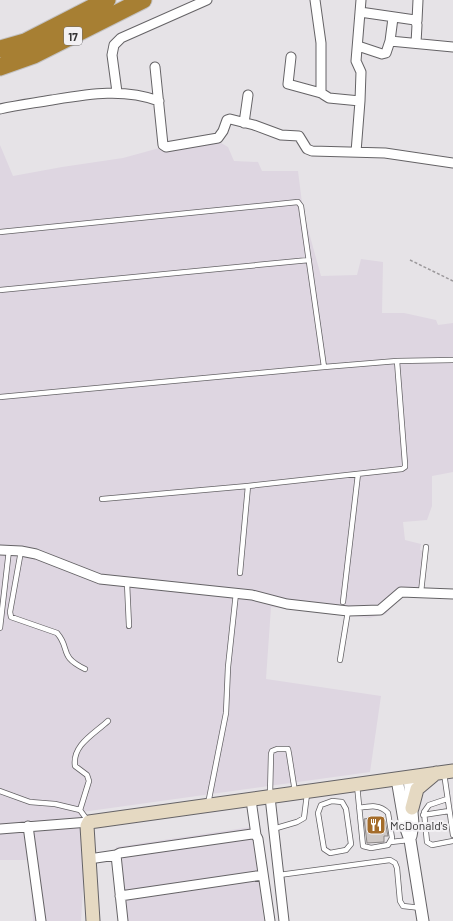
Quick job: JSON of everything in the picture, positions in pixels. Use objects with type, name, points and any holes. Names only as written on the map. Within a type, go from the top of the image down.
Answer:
[{"type":"highway","name":"17","points":[[0,49],[25,42],[107,0]]},
{"type":"highway","name":"17","points":[[0,67],[34,55],[143,0]]},
{"type":"main road","points":[[93,921],[89,859],[89,822],[301,793],[332,795],[357,785],[444,772]]},
{"type":"main road","points":[[412,808],[417,790],[444,772]]},
{"type":"street","points":[[117,92],[112,55],[114,45],[121,38],[207,0]]},
{"type":"street","points":[[315,0],[320,43],[321,93]]},
{"type":"street","points":[[356,152],[361,72],[356,61],[360,0]]},
{"type":"street","points":[[416,43],[418,0]]},
{"type":"street","points":[[360,12],[417,22]]},
{"type":"street","points":[[358,46],[382,54],[386,53],[390,41],[393,18]]},
{"type":"street","points":[[390,41],[453,47]]},
{"type":"street","points":[[291,56],[288,84],[321,93],[329,98],[360,101]]},
{"type":"street","points":[[155,67],[163,145],[166,147],[218,138],[223,131],[227,120],[230,118],[281,135],[299,136],[307,149],[312,151],[385,153],[453,164]]},
{"type":"street","points":[[0,109],[94,93],[117,92],[146,96],[159,101]]},
{"type":"street","points":[[244,123],[248,95]]},
{"type":"street","points":[[4,550],[22,550],[100,579],[127,583],[236,593],[267,598],[287,604],[348,611],[380,610],[401,592],[453,594]]},
{"type":"street","points":[[403,778],[412,808],[410,840]]},
{"type":"street","points":[[403,778],[405,826],[410,840],[423,921]]},
{"type":"street","points":[[270,797],[284,921]]},
{"type":"street","points":[[251,800],[270,921]]},
{"type":"street","points":[[0,829],[89,822]]},
{"type":"street","points":[[28,826],[41,921]]},
{"type":"street","points":[[89,859],[116,855],[120,853],[252,834],[256,835]]},
{"type":"street","points":[[116,855],[123,921]]},
{"type":"street","points":[[120,896],[263,875]]},
{"type":"lane","points":[[0,232],[298,202],[301,206],[324,367]]},
{"type":"lane","points":[[0,290],[309,260]]},
{"type":"lane","points":[[0,397],[397,361],[453,360]]},
{"type":"lane","points":[[102,499],[248,486],[358,474],[405,467],[397,361]]},
{"type":"lane","points":[[343,602],[358,474]]},
{"type":"lane","points":[[240,573],[248,486]]},
{"type":"lane","points":[[421,592],[426,547]]},
{"type":"lane","points":[[0,628],[4,550]]},
{"type":"lane","points":[[22,550],[10,612],[11,617],[57,633],[60,637],[68,659],[85,669]]},
{"type":"lane","points":[[127,583],[129,626]]},
{"type":"lane","points":[[207,805],[226,713],[228,667],[236,593]]},
{"type":"lane","points":[[340,660],[348,611]]},
{"type":"lane","points":[[80,810],[89,781],[87,775],[75,766],[74,758],[79,746],[108,721]]},
{"type":"lane","points":[[270,797],[272,751],[284,748],[288,749],[301,793],[304,818],[274,829]]},
{"type":"lane","points":[[444,772],[453,834]]},
{"type":"lane","points":[[357,785],[363,846],[371,848],[383,846],[391,842],[410,840]]},
{"type":"lane","points":[[0,792],[30,802],[55,804],[80,810],[89,822]]},
{"type":"lane","points":[[332,795],[342,802],[346,809],[351,844],[346,850],[330,852],[324,849],[318,813],[321,805],[332,795]]},
{"type":"lane","points":[[447,799],[429,805],[424,815],[428,844],[453,841]]},
{"type":"lane","points":[[359,808],[373,806],[380,807],[388,813],[392,838],[391,842]]},
{"type":"lane","points":[[424,815],[449,811]]},
{"type":"lane","points":[[279,875],[390,860],[395,863],[397,868],[400,901],[403,906],[421,908]]},
{"type":"path","points":[[410,260],[453,281]]},
{"type":"shaded area","points":[[214,139],[228,147],[234,161],[258,162],[262,171],[298,171],[303,211],[321,276],[357,275],[361,259],[383,262],[382,313],[404,313],[436,320],[438,325],[453,323],[453,472],[432,476],[432,506],[427,520],[403,522],[405,540],[421,544],[420,550],[427,552],[422,595],[403,594],[386,614],[369,618],[271,607],[266,679],[381,696],[370,772],[82,812],[87,826],[81,921],[33,921],[30,860],[0,860],[0,145],[13,176],[123,158],[174,144]]},
{"type":"shaded area","points":[[251,827],[264,921],[125,921],[116,847]]},
{"type":"building","points":[[376,817],[377,822],[385,821],[388,836],[384,836],[384,842],[367,843],[364,819]]},
{"type":"place","name":"McDonald's","points":[[376,825]]}]
